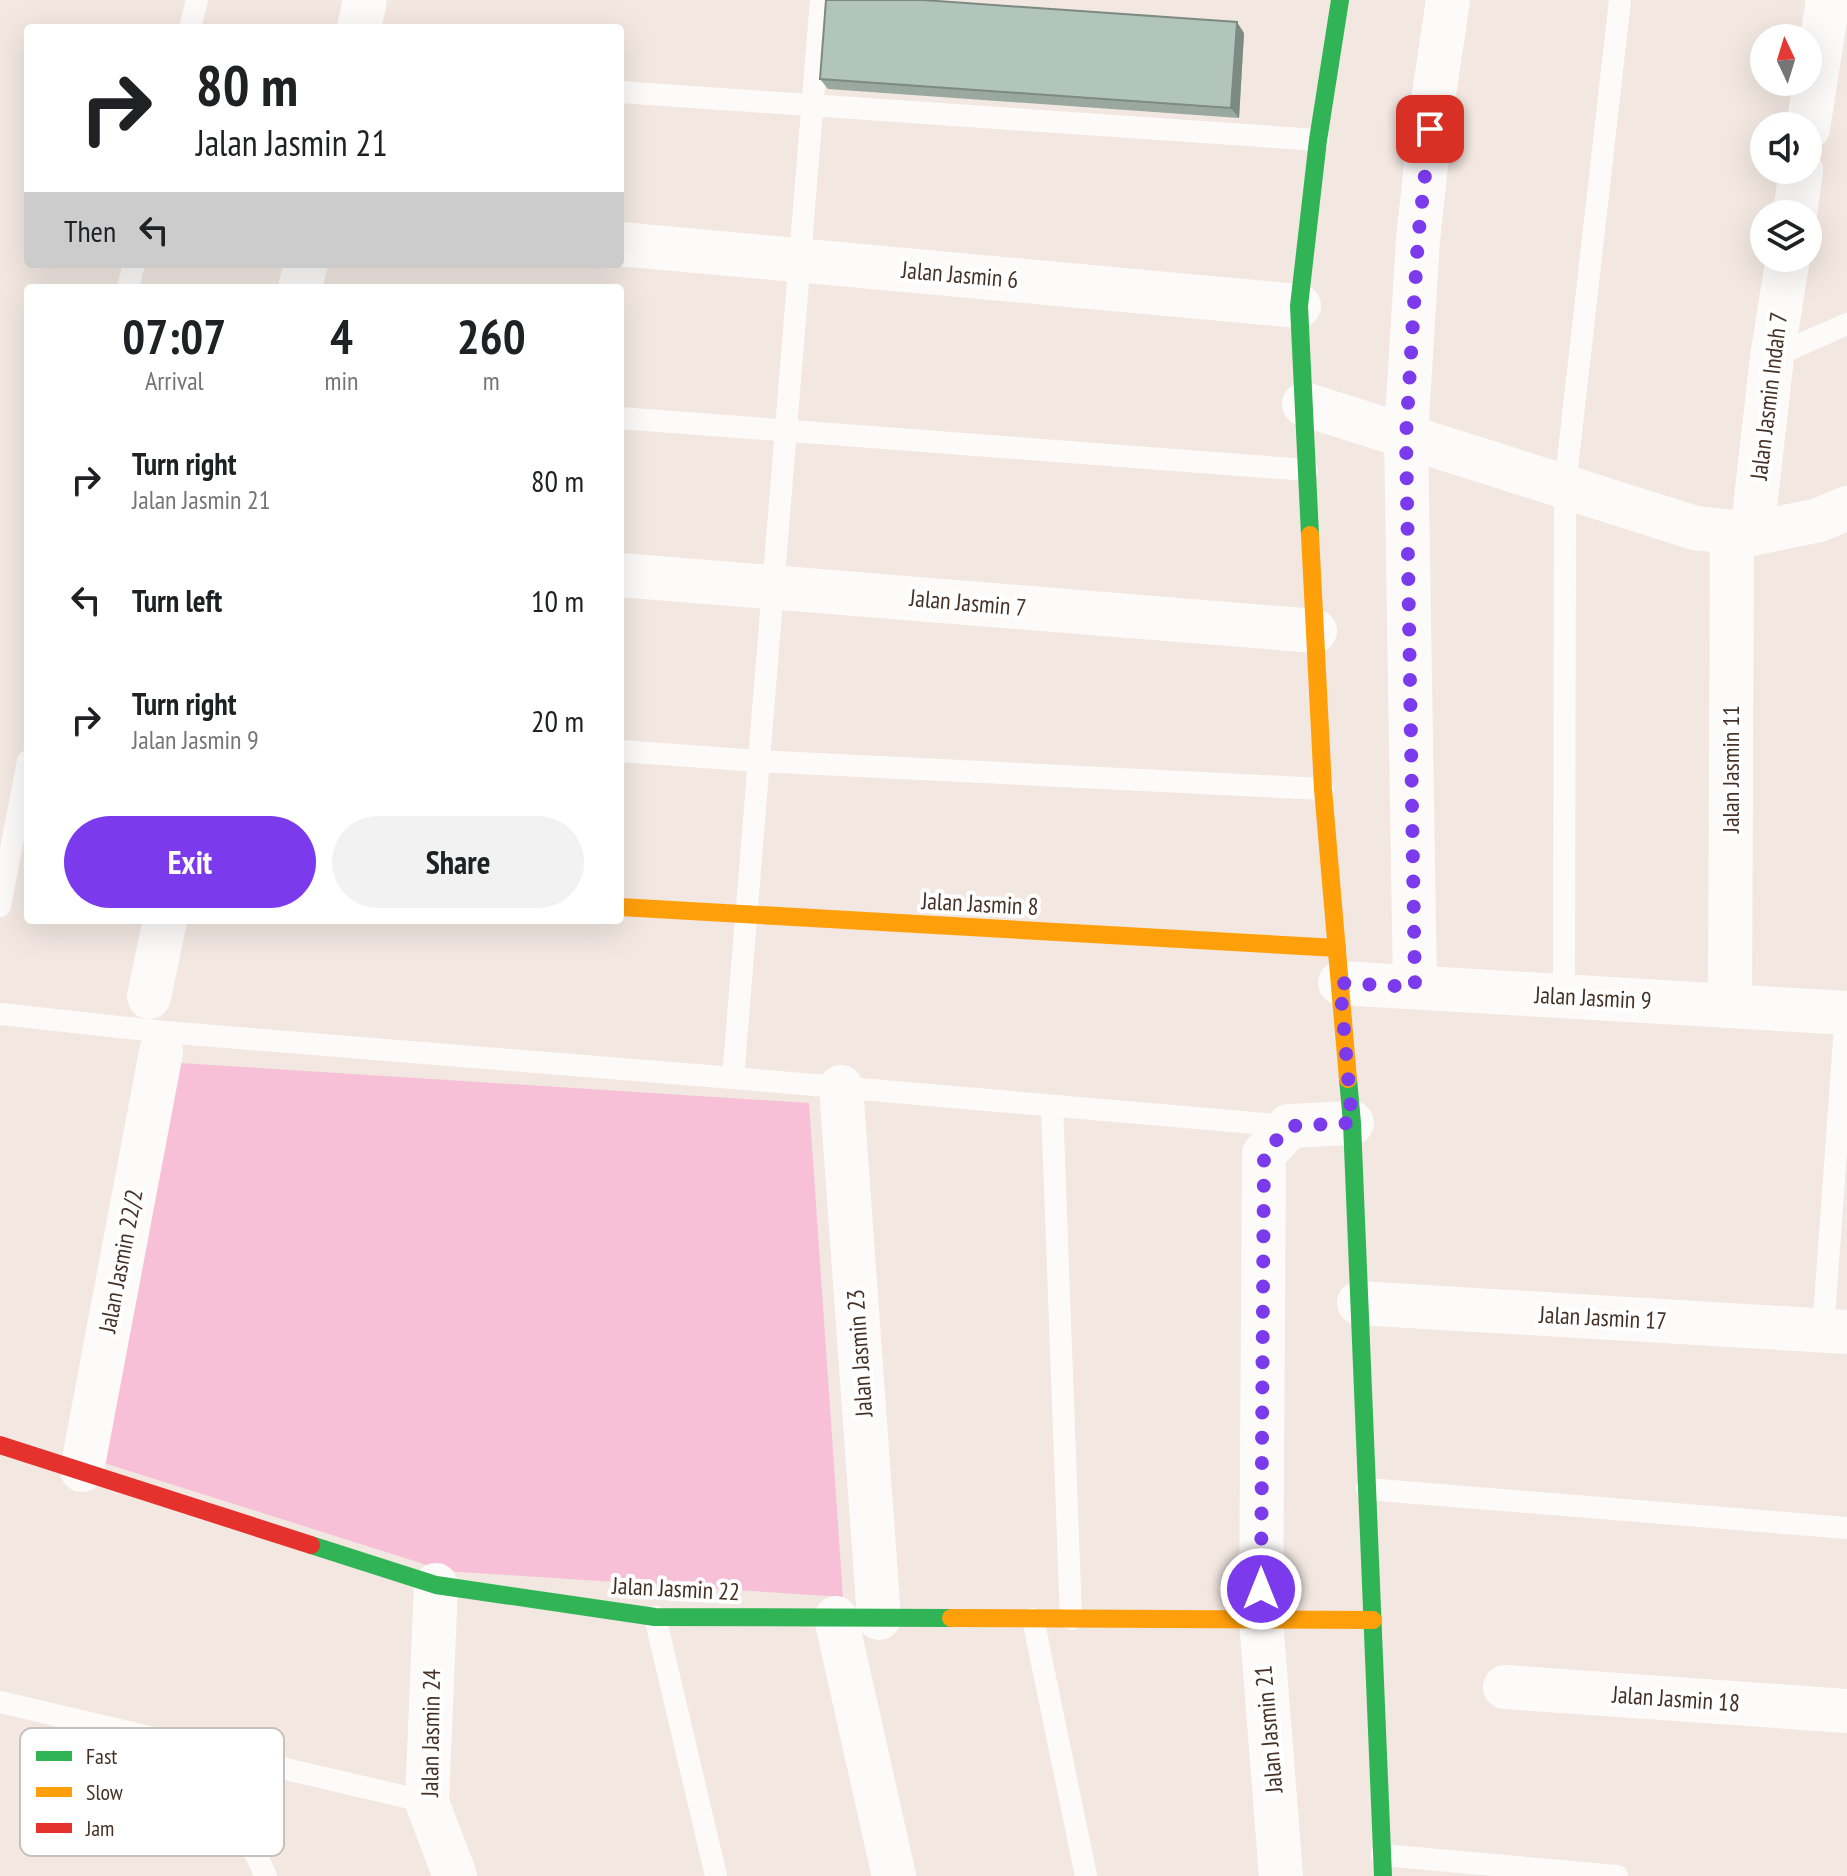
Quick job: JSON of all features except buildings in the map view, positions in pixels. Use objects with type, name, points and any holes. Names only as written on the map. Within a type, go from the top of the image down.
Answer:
[{"type":"street","points":[[360,24],[365,0]]},
{"type":"street","points":[[1340,0],[1318,140],[1299,306],[1323,789],[1352,1123],[1382,1866]]},
{"type":"street","points":[[1415,987],[1406,436],[1418,239],[1448,0]]},
{"type":"street","points":[[1819,2],[1823,104]]},
{"type":"street","name":"Jalan Jasmin 6","points":[[624,244],[1299,306]]},
{"type":"street","name":"Jalan Jasmin Indah 7","points":[[1742,533],[1786,272]]},
{"type":"street","points":[[1304,404],[1695,528],[1742,533],[1833,514]]},
{"type":"street","name":"Jalan Jasmin 11","points":[[1730,1006],[1742,533]]},
{"type":"street","name":"Jalan Jasmin 7","points":[[624,575],[1315,631]]},
{"type":"street","name":"Jalan Jasmin 8","points":[[624,907],[746,914],[1338,965]]},
{"type":"street","points":[[149,997],[164,924]]},
{"type":"street","name":"Jalan Jasmin 9","points":[[1338,965],[1415,987],[1846,1013]]},
{"type":"street","name":"Jalan Jasmin 22/2","points":[[82,1470],[161,1052]]},
{"type":"street","name":"Jalan Jasmin 23","points":[[841,1087],[879,1618]]},
{"type":"street","points":[[1289,1126],[1352,1123]]},
{"type":"street","name":"Jalan Jasmin 21","points":[[1281,1876],[1261,1620],[1264,1154],[1289,1126]]},
{"type":"street","name":"Jalan Jasmin 17","points":[[1359,1303],[1835,1332]]},
{"type":"street","name":"Jalan Jasmin 22","points":[[0,1445],[436,1585],[655,1617],[1373,1620]]},
{"type":"street","name":"Jalan Jasmin 24","points":[[436,1585],[427,1802],[455,1876]]},
{"type":"street","points":[[836,1618],[894,1876]]},
{"type":"street","name":"Jalan Jasmin 18","points":[[1505,1687],[1847,1711]]},
{"type":"lane","points":[[191,24],[197,0]]},
{"type":"lane","points":[[733,1078],[821,0]]},
{"type":"lane","points":[[1564,996],[1565,486],[1620,0]]},
{"type":"lane","points":[[624,92],[1318,140]]},
{"type":"lane","points":[[1772,357],[1847,324]]},
{"type":"lane","points":[[624,418],[1307,470]]},
{"type":"lane","points":[[624,751],[759,761],[1323,789]]},
{"type":"lane","points":[[0,906],[24,782]]},
{"type":"lane","points":[[1835,1332],[1846,1013]]},
{"type":"lane","points":[[0,1014],[165,1032],[1289,1126]]},
{"type":"lane","points":[[1052,1106],[1071,1619]]},
{"type":"lane","points":[[1367,1489],[1847,1528]]},
{"type":"lane","points":[[655,1617],[716,1876]]},
{"type":"lane","points":[[1033,1619],[1086,1876]]},
{"type":"lane","points":[[0,1702],[110,1728]]},
{"type":"lane","points":[[284,1769],[427,1802]]},
{"type":"lane","points":[[256,1856],[266,1876]]},
{"type":"lane","points":[[1382,1866],[1617,1876]]},
{"type":"shaded area","points":[[180,1063],[809,1103],[843,1597],[446,1571],[101,1462]]},
{"type":"traffic: fast","points":[[1310,535],[1299,306],[1318,140],[1340,0]]},
{"type":"traffic: fast","points":[[1348,1079],[1383,1876]]},
{"type":"traffic: fast","points":[[311,1545],[436,1585],[655,1617],[951,1618]]},
{"type":"traffic: slow","points":[[1310,535],[1323,789],[1348,1079]]},
{"type":"traffic: slow","points":[[624,907],[1337,948]]},
{"type":"traffic: slow","points":[[951,1618],[1373,1620]]},
{"type":"traffic: jam","points":[[0,1445],[311,1545]]},
{"type":"route","points":[[1261,1589],[1264,1154],[1289,1126],[1352,1123],[1340,983],[1415,987],[1406,436],[1418,239],[1430,129]]}]
